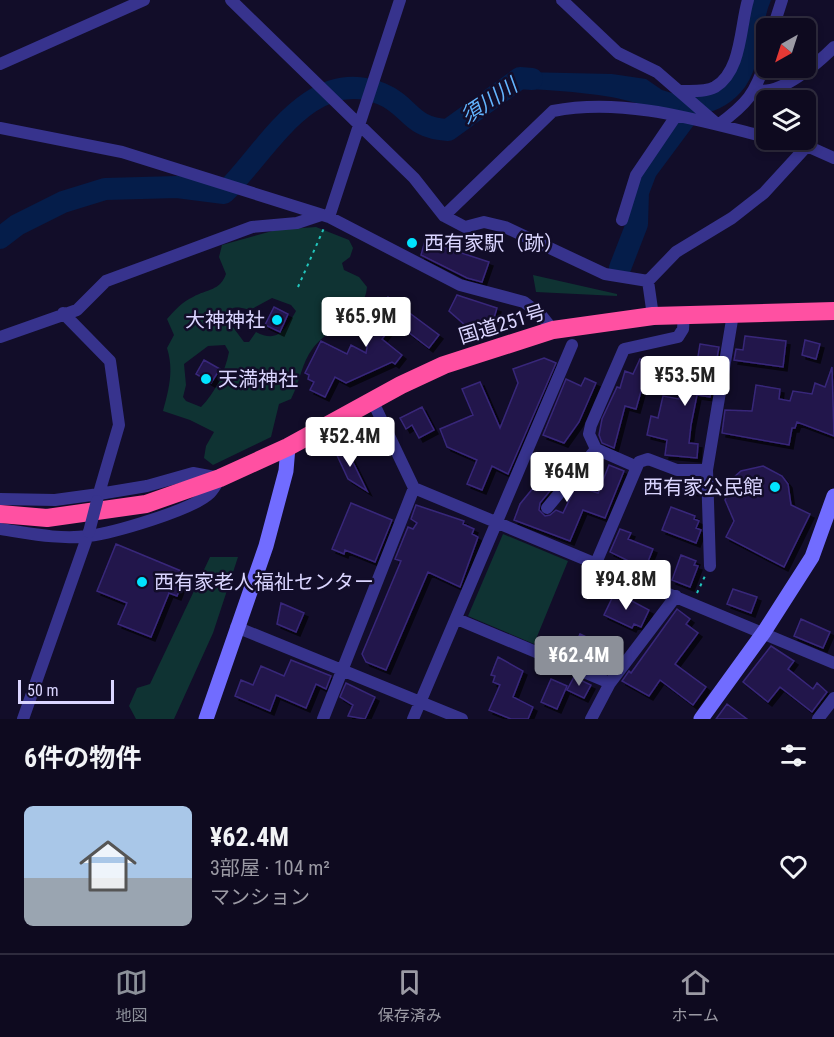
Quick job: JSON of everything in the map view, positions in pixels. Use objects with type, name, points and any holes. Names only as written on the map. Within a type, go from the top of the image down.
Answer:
[{"type":"highway","name":"国道251号","points":[[0,514],[46,518],[146,504],[220,478],[288,447],[444,365],[553,330],[653,316],[834,311]]},
{"type":"street","points":[[0,64],[144,0]]},
{"type":"street","points":[[231,0],[414,178],[444,216],[465,227],[484,222],[505,227],[605,274],[648,281]]},
{"type":"street","points":[[325,216],[359,124],[400,0]]},
{"type":"street","points":[[563,0],[618,53],[657,72],[714,121]]},
{"type":"street","points":[[683,92],[714,87],[726,75],[735,60],[748,0]]},
{"type":"street","points":[[776,18],[782,0]]},
{"type":"street","points":[[776,90],[788,84],[834,47]]},
{"type":"street","points":[[714,121],[735,113],[756,90],[760,78]]},
{"type":"street","points":[[444,216],[553,111],[571,107],[638,108],[683,118],[714,121],[756,134]]},
{"type":"street","points":[[622,220],[636,175],[683,118]]},
{"type":"street","points":[[0,128],[122,152],[325,216],[460,285],[524,302],[541,315],[553,330]]},
{"type":"street","points":[[648,281],[676,252],[732,218],[764,193],[804,150]]},
{"type":"street","points":[[814,150],[834,158]]},
{"type":"street","points":[[0,337],[76,310],[106,281],[252,227],[297,223],[325,216]]},
{"type":"street","points":[[648,281],[653,316]]},
{"type":"street","points":[[23,719],[88,534],[119,425],[110,361],[63,313]]},
{"type":"street","points":[[710,566],[707,470],[733,314]]},
{"type":"street","points":[[635,466],[596,449],[589,434],[591,425],[621,352],[630,345],[678,337],[683,329],[684,315]]},
{"type":"street","points":[[413,719],[572,345]]},
{"type":"street","points":[[373,402],[414,488],[834,663]]},
{"type":"street","points":[[206,719],[236,627],[266,546],[286,471],[288,447]]},
{"type":"street","points":[[547,508],[596,449]]},
{"type":"street","points":[[596,563],[635,466],[648,459],[677,470],[707,470]]},
{"type":"street","points":[[0,499],[55,500],[98,497],[147,486],[193,472],[220,478],[210,493],[197,501],[129,527],[88,534],[52,536],[0,529]]},
{"type":"street","points":[[323,719],[414,488]]},
{"type":"street","points":[[701,719],[764,632],[812,557],[834,496]]},
{"type":"street","points":[[591,719],[610,683],[676,596]]},
{"type":"street","points":[[457,619],[610,683]]},
{"type":"street","points":[[236,627],[462,719]]},
{"type":"street","points":[[818,719],[834,698]]},
{"type":"path","points":[[298,287],[325,216]]},
{"type":"path","points":[[693,603],[710,566]]},
{"type":"green space","points":[[316,227],[349,240],[353,248],[350,257],[342,263],[344,270],[359,277],[367,287],[365,297],[353,314],[313,348],[291,399],[279,404],[271,437],[213,465],[204,458],[206,446],[214,432],[190,420],[163,411],[170,372],[167,348],[174,335],[167,319],[185,301],[217,287],[223,280],[226,274],[219,257],[222,245],[276,230]],"holes":[[[272,298],[291,305],[296,311],[289,323],[276,335],[256,332],[249,342],[244,342],[224,315],[236,308],[250,310]],[[225,345],[229,352],[227,360],[219,382],[211,395],[201,407],[186,401],[183,397],[186,385],[184,364],[208,346]]]},
{"type":"green space","points":[[533,275],[617,294],[617,296],[536,292]]},
{"type":"green space","points":[[503,534],[568,561],[534,644],[468,616]]},
{"type":"green space","points":[[210,557],[238,557],[213,633],[174,719],[136,719],[129,706],[137,688],[150,684]]},
{"type":"water","points":[[752,0],[771,0],[765,18],[756,18],[756,62],[751,77],[741,92],[731,101],[713,111],[692,114],[597,95],[497,88],[522,72],[612,74],[646,79],[662,90],[678,95],[729,78]]},
{"type":"building","points":[[425,241],[489,262],[482,282],[467,278],[421,255]]},
{"type":"building","points":[[457,295],[497,308],[491,328],[483,325],[482,330],[465,325],[449,311]]},
{"type":"building","points":[[388,297],[439,335],[429,348],[395,322],[382,339],[402,355],[395,364],[392,362],[346,383],[335,377],[325,397],[310,390],[314,382],[308,379],[309,375],[305,373],[321,341],[347,354],[351,345],[366,353],[370,331],[359,327],[368,303],[380,307]]},
{"type":"building","name":"大神神社","points":[[274,307],[288,314],[280,332],[265,325]]},
{"type":"building","points":[[745,336],[786,341],[783,367],[734,360],[736,349],[743,350]]},
{"type":"building","points":[[805,340],[820,344],[816,359],[802,355]]},
{"type":"building","points":[[700,344],[719,347],[710,397],[697,395],[691,425],[689,443],[698,444],[697,458],[665,455],[667,440],[647,435],[651,416],[658,418],[663,396],[679,399],[683,379],[694,381]]},
{"type":"building","points":[[544,358],[556,363],[508,474],[492,466],[482,490],[467,484],[477,460],[447,447],[440,429],[473,415],[462,389],[480,382],[500,428],[518,383],[513,369]]},
{"type":"building","points":[[640,359],[669,369],[662,385],[645,377],[636,409],[625,406],[614,448],[602,443],[599,435],[602,419],[617,387],[620,388],[625,371],[633,374]]},
{"type":"building","name":"天満神社","points":[[204,360],[220,369],[211,383],[196,374]]},
{"type":"building","points":[[832,367],[834,436],[797,422],[795,428],[792,428],[789,445],[722,433],[725,410],[752,411],[756,385],[780,389],[779,399],[790,401],[793,391],[812,394],[815,383],[825,387]]},
{"type":"building","points":[[585,378],[596,383],[579,422],[564,443],[543,435],[566,379],[581,386]]},
{"type":"building","points":[[422,407],[434,430],[419,438],[412,425],[406,429],[400,418]]},
{"type":"building","points":[[346,448],[367,491],[348,479],[336,453]]},
{"type":"building","points":[[556,460],[567,470],[540,503],[539,510],[545,516],[556,510],[563,513],[576,486],[598,493],[609,465],[624,471],[605,518],[583,510],[570,541],[514,520],[520,504]]},
{"type":"building","points":[[763,466],[782,476],[788,484],[791,505],[810,514],[784,567],[726,537],[734,521],[725,500],[732,479],[741,471]]},
{"type":"building","points":[[688,478],[699,479],[699,492],[687,491]]},
{"type":"building","points":[[351,503],[392,520],[375,562],[345,550],[344,554],[332,549]]},
{"type":"building","points":[[416,505],[464,521],[463,524],[474,529],[472,534],[478,537],[460,587],[428,572],[386,670],[366,662],[362,654],[401,561],[395,559],[408,527],[413,529],[417,523],[411,519]]},
{"type":"building","points":[[671,507],[695,516],[694,519],[699,521],[696,528],[701,530],[696,543],[662,530]]},
{"type":"building","points":[[620,529],[631,533],[628,539],[653,549],[645,569],[610,552]]},
{"type":"building","name":"西有家老人福祉センター","points":[[116,544],[186,573],[177,596],[169,593],[151,637],[118,624],[127,603],[97,591]]},
{"type":"building","points":[[681,555],[696,561],[694,565],[698,566],[690,587],[672,580]]},
{"type":"building","points":[[733,589],[757,597],[751,613],[727,604]]},
{"type":"building","points":[[615,592],[649,610],[641,627],[634,624],[632,628],[604,615]]},
{"type":"building","points":[[281,603],[304,613],[296,632],[277,624]]},
{"type":"building","points":[[677,609],[690,619],[686,624],[698,633],[675,664],[706,687],[693,705],[660,680],[649,696],[622,681],[629,671],[631,673]]},
{"type":"building","points":[[801,619],[830,632],[823,648],[794,636]]},
{"type":"building","points":[[580,634],[601,644],[599,647],[612,653],[605,669],[576,655],[578,651],[573,649]]},
{"type":"building","points":[[771,646],[794,661],[788,669],[813,689],[817,683],[827,692],[812,712],[780,687],[768,702],[743,682]]},
{"type":"building","points":[[498,657],[523,671],[513,697],[533,707],[528,719],[511,719],[489,710],[500,685],[493,682],[495,676],[491,675]]},
{"type":"building","points":[[291,660],[331,676],[326,689],[316,684],[306,708],[276,695],[270,711],[235,696],[241,680],[253,685],[261,666],[284,676]]},
{"type":"building","points":[[574,677],[591,685],[584,698],[567,690]]},
{"type":"building","points":[[551,679],[567,686],[557,709],[541,702]]},
{"type":"building","points":[[346,683],[375,697],[365,719],[348,716],[353,705],[340,697]]},
{"type":"building","points":[[727,704],[747,719],[716,719]]},
{"type":"waterway","name":"須川川","points":[[0,238],[17,225],[63,202],[105,189],[177,187],[224,193],[292,116],[312,101],[333,91],[356,88],[382,94],[399,104],[425,125],[448,130],[520,78],[532,79]]},
{"type":"waterway","points":[[620,268],[637,224],[638,192],[646,171],[695,105]]},
{"type":"place","name":"西有家駅（跡）","points":[[412,243]]},
{"type":"place","name":"大神神社","points":[[277,320]]},
{"type":"place","name":"天満神社","points":[[206,379]]},
{"type":"place","name":"西有家公民館","points":[[775,487]]},
{"type":"place","name":"西有家老人福祉センター","points":[[142,582]]}]
